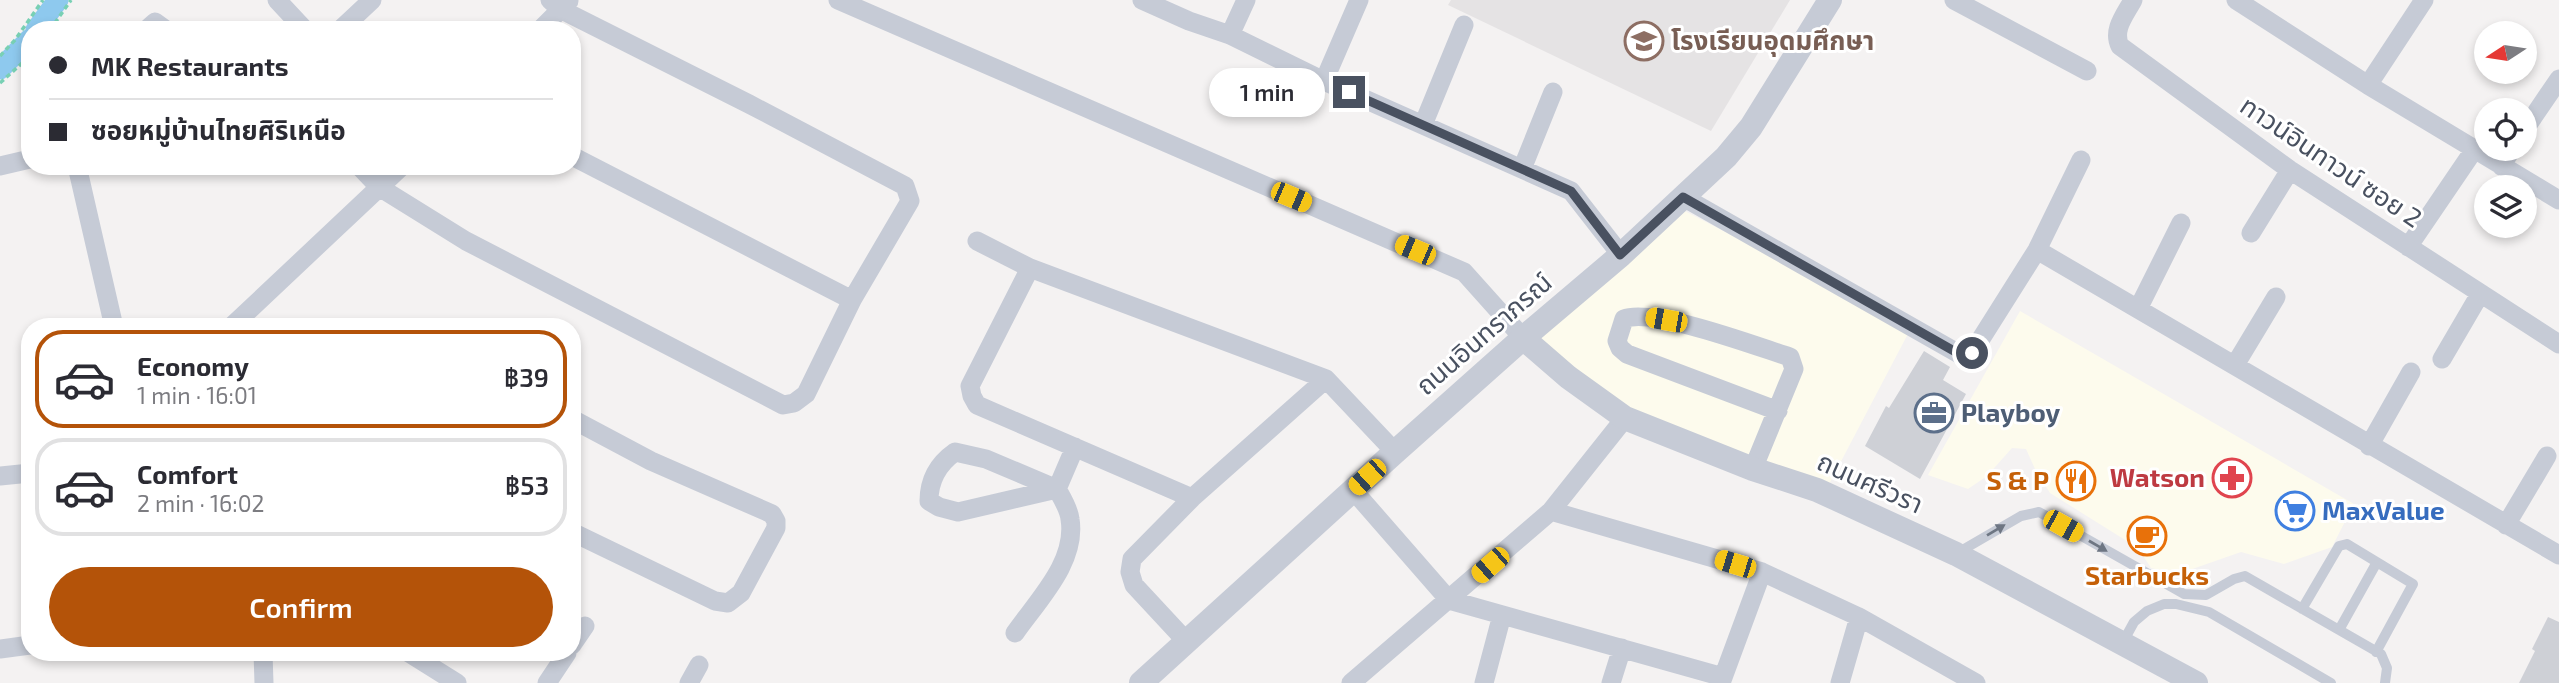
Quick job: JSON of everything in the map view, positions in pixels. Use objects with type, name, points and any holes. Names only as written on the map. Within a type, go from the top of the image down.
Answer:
[{"type":"street","points":[[277,0],[297,21]]},
{"type":"street","points":[[350,21],[372,0]]},
{"type":"street","points":[[838,0],[1464,272],[1523,338]]},
{"type":"street","points":[[1142,0],[1230,36],[1571,191],[1620,255]]},
{"type":"street","points":[[1230,36],[1246,0]]},
{"type":"street","points":[[1324,81],[1359,0]]},
{"type":"street","name":"ถนนอินทราภรณ์","points":[[1141,683],[1726,157],[1751,127],[1830,0]]},
{"type":"street","points":[[1954,0],[2087,71]]},
{"type":"street","name":"ทาวน์อินทาวน์ ซอย 2","points":[[2133,0],[2116,31],[2120,46],[2290,170],[2559,344]]},
{"type":"street","points":[[2236,0],[2368,86],[2474,150],[2409,247]]},
{"type":"street","points":[[2368,86],[2424,0]]},
{"type":"street","points":[[368,175],[379,187],[466,241],[783,405],[794,403],[806,394],[852,300],[910,201],[905,186],[560,3],[547,21]]},
{"type":"street","points":[[1423,125],[1464,25]]},
{"type":"street","points":[[2537,112],[2559,79]]},
{"type":"street","points":[[1522,169],[1553,92]]},
{"type":"street","points":[[1683,197],[1961,355],[1972,353],[2037,250],[2081,160]]},
{"type":"street","points":[[0,166],[21,161]]},
{"type":"street","points":[[581,161],[852,300]]},
{"type":"street","points":[[2493,161],[2559,200]]},
{"type":"street","points":[[2501,166],[2504,161]]},
{"type":"street","points":[[2250,233],[2290,170]]},
{"type":"street","points":[[79,175],[112,318]]},
{"type":"street","points":[[245,318],[392,175]]},
{"type":"street","points":[[2138,309],[2180,223]]},
{"type":"street","points":[[977,241],[1030,268],[1326,379],[1395,452]]},
{"type":"street","points":[[2037,250],[2559,555]]},
{"type":"street","points":[[1030,268],[970,386],[978,405],[1192,498]]},
{"type":"street","points":[[2442,359],[2480,294]]},
{"type":"street","points":[[2235,365],[2276,297]]},
{"type":"street","points":[[1753,469],[1778,411],[1794,369],[1790,357],[1666,320],[1639,316],[1624,319],[1617,341],[1627,354],[1778,411]]},
{"type":"street","name":"ถนนศรีวรา","points":[[1523,338],[1567,377],[1625,418],[1753,469],[1817,490],[1956,554],[2196,683]]},
{"type":"street","points":[[2369,446],[2411,372]]},
{"type":"street","points":[[1186,640],[1134,585],[1130,572],[1132,559],[1192,498],[1326,379]]},
{"type":"street","points":[[1351,683],[1551,511],[1625,418]]},
{"type":"street","points":[[581,424],[651,461],[772,514],[776,528],[741,593],[728,603],[715,601],[581,536]]},
{"type":"street","points":[[1057,489],[1075,447]]},
{"type":"street","points":[[1015,633],[1064,562],[1071,538],[1070,516],[1057,489],[986,459],[955,452],[944,459],[929,489],[929,501],[958,512],[1057,489]]},
{"type":"street","points":[[2506,525],[2547,456]]},
{"type":"street","points":[[0,476],[21,474]]},
{"type":"street","points":[[1353,490],[1449,600],[1622,648],[1722,680],[1762,572]]},
{"type":"street","points":[[1551,511],[1762,572],[1859,617],[1970,682]]},
{"type":"street","points":[[1484,683],[1502,615]]},
{"type":"street","points":[[1840,683],[1859,617]]},
{"type":"street","points":[[581,631],[584,626]]},
{"type":"street","points":[[0,649],[21,646]]},
{"type":"street","points":[[1611,683],[1622,648]]},
{"type":"street","points":[[263,661],[264,683]]},
{"type":"street","points":[[424,661],[457,683]]},
{"type":"street","points":[[547,683],[562,661]]},
{"type":"street","points":[[689,683],[699,665]]},
{"type":"lane","points":[[1956,554],[2021,516],[2039,512],[2184,594],[2206,595],[2234,579],[2245,576],[2381,654],[2387,668],[2385,683]]},
{"type":"lane","points":[[2302,609],[2339,546],[2347,544],[2411,581],[2413,588],[2376,652]]},
{"type":"lane","points":[[2339,630],[2377,562]]},
{"type":"lane","points":[[2123,643],[2134,622],[2147,611],[2164,604],[2176,604],[2209,612],[2326,681]]},
{"type":"path","points":[[28,21],[43,0]]},
{"type":"path","points":[[56,21],[71,0]]},
{"type":"path","points":[[0,56],[21,31]]},
{"type":"path","points":[[0,83],[21,64]]},
{"type":"shaded area","name":"โรงเรียนอุดมศึกษา","points":[[1451,0],[1790,0],[1711,131],[1448,5]]},
{"type":"shaded area","points":[[1675,206],[1911,328],[1826,490],[1603,414],[1520,338]]},
{"type":"shaded area","points":[[2020,311],[2354,504],[2332,547],[2284,564],[2241,552],[2178,574],[2151,568],[2138,548],[2050,493],[2026,449],[2012,448],[1987,476],[1968,489],[1928,475]]},
{"type":"building","name":"Playboy","points":[[1924,351],[1950,367],[1943,380],[1966,394],[1920,479],[1865,446],[1886,406],[1889,408]]},
{"type":"building","points":[[2548,617],[2559,622],[2559,683],[2519,683],[2535,651],[2532,649]]},
{"type":"waterway","points":[[43,21],[58,0]]},
{"type":"waterway","points":[[0,69],[21,48]]},
{"type":"place","name":"โรงเรียนอุดมศึกษา","points":[[1644,41]]},
{"type":"place","name":"Playboy","points":[[1934,413]]},
{"type":"place","name":"Watson","points":[[2232,478]]},
{"type":"place","name":"S & P","points":[[2076,481]]},
{"type":"place","name":"MaxValue","points":[[2295,511]]},
{"type":"place","name":"Starbucks","points":[[2147,536]]},
{"type":"route","points":[[1349,92],[1571,191],[1620,255],[1683,197],[1961,355],[1972,353]]}]
